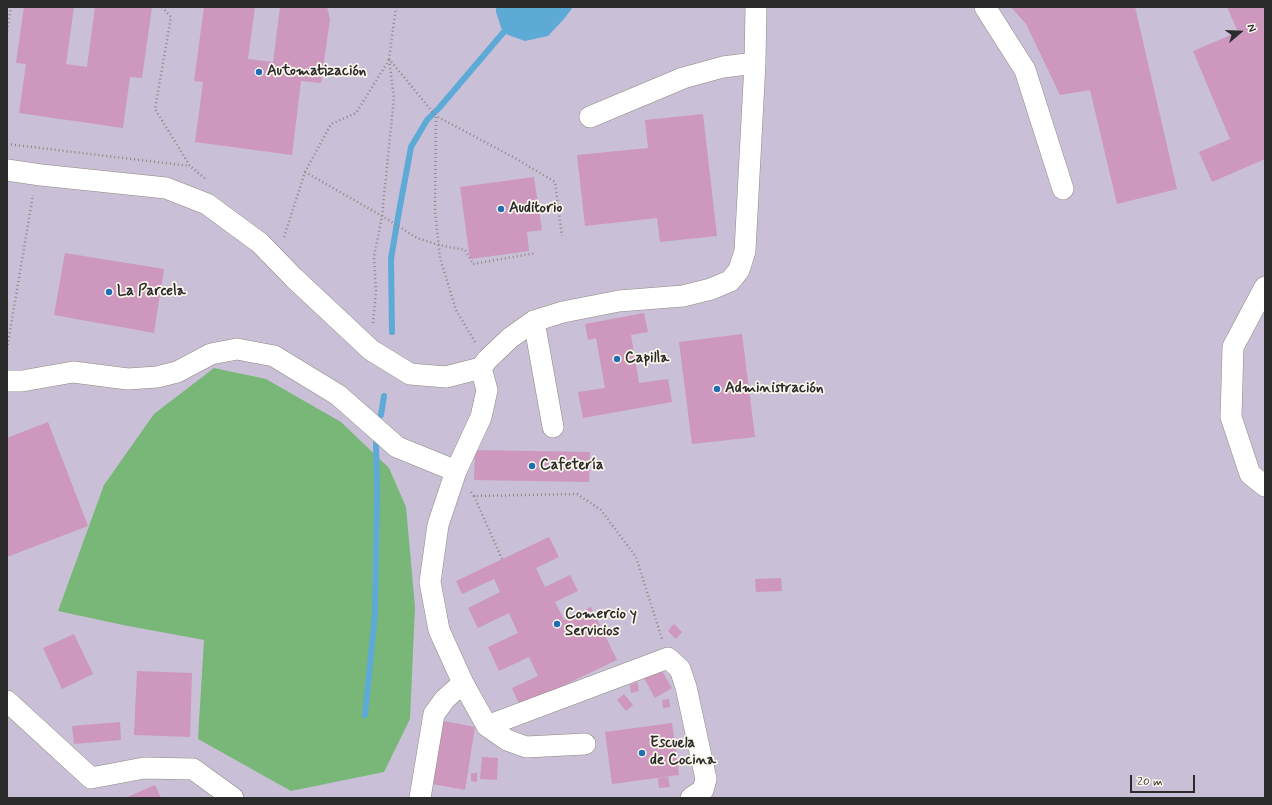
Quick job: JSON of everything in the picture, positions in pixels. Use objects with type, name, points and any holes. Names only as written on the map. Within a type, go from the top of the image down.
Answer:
[{"type":"street","points":[[7,170],[37,175],[166,188],[208,204],[260,243],[294,278],[371,350],[410,374],[446,377],[484,364],[510,338],[534,322],[563,312],[619,301],[683,296],[711,289],[730,281],[740,270],[745,251],[755,63],[756,7]]},
{"type":"street","points":[[985,7],[1025,70],[1063,189]]},
{"type":"street","points":[[590,118],[683,78],[723,67],[755,63]]},
{"type":"street","points":[[1265,287],[1233,347],[1231,417],[1250,474],[1265,486]]},
{"type":"street","points":[[534,322],[553,427]]},
{"type":"street","points":[[7,381],[22,381],[73,372],[128,379],[157,377],[177,372],[210,354],[237,349],[260,353],[274,356],[338,395],[397,447],[456,471]]},
{"type":"street","points":[[484,364],[487,390],[481,417],[456,471],[438,525],[430,582],[439,630],[463,683],[487,726],[507,740],[526,747],[585,744]]},
{"type":"street","points":[[487,726],[668,658],[680,669],[686,687],[706,780],[703,790],[691,798]]},
{"type":"street","points":[[420,798],[434,714],[445,699],[463,683]]},
{"type":"street","points":[[7,701],[91,778],[144,768],[193,769],[232,798]]},
{"type":"path","points":[[7,32],[11,7]]},
{"type":"path","points":[[162,7],[171,17],[155,109],[190,166],[209,181]]},
{"type":"path","points":[[367,321],[373,326],[376,291],[374,256],[382,216],[394,98],[389,60],[396,7]]},
{"type":"path","points":[[389,60],[436,116],[515,158],[555,182],[562,236]]},
{"type":"path","points":[[283,241],[305,172],[331,124],[356,113],[389,60]]},
{"type":"path","points":[[436,116],[435,211],[440,258],[456,310],[484,364]]},
{"type":"path","points":[[7,144],[190,166]]},
{"type":"path","points":[[7,349],[37,175],[40,149]]},
{"type":"path","points":[[305,172],[391,221],[417,238],[439,245],[465,250],[472,264],[536,253]]},
{"type":"path","points":[[456,471],[474,496],[502,560]]},
{"type":"path","points":[[474,496],[578,494],[601,510],[636,558],[668,658]]},
{"type":"shaded area","points":[[7,7],[1265,7],[1265,798],[7,798]]},
{"type":"green space","points":[[214,368],[266,379],[341,422],[389,468],[406,507],[415,607],[410,719],[384,772],[291,791],[198,739],[204,640],[58,611],[104,485],[154,414]]},
{"type":"water","points":[[496,7],[573,7],[548,36],[525,41],[503,33],[496,12]]},
{"type":"building","points":[[24,7],[74,7],[66,64],[87,67],[95,7],[152,7],[142,78],[130,77],[123,128],[19,113],[26,64],[16,63]]},
{"type":"building","name":"Automatización","points":[[204,7],[255,7],[248,59],[273,62],[280,7],[327,7],[330,19],[321,83],[301,81],[292,155],[195,142],[203,82],[194,81]]},
{"type":"building","points":[[1011,7],[1135,7],[1177,189],[1117,204],[1090,90],[1060,95],[1026,24]]},
{"type":"building","points":[[1227,7],[1265,7],[1265,159],[1212,182],[1199,152],[1230,139],[1193,51],[1238,32]]},
{"type":"building","points":[[703,114],[717,236],[660,242],[657,218],[585,226],[577,155],[648,148],[645,120]]},
{"type":"building","name":"Auditorio","points":[[534,177],[542,230],[527,232],[529,251],[470,259],[460,187]]},
{"type":"building","name":"La Parcela","points":[[65,253],[164,269],[154,333],[54,315]]},
{"type":"building","name":"Capilla","points":[[644,313],[648,332],[631,335],[639,383],[668,379],[672,402],[583,418],[578,392],[605,388],[596,338],[588,340],[585,324]]},
{"type":"building","name":"Administración","points":[[742,334],[755,437],[692,444],[679,342]]},
{"type":"building","points":[[48,422],[88,526],[7,557],[7,438]]},
{"type":"building","name":"Cafetería","points":[[475,450],[590,452],[589,482],[474,480]]},
{"type":"building","name":"Comercio y Servicios","points":[[549,537],[559,557],[536,568],[545,587],[570,575],[578,591],[555,602],[564,620],[591,607],[617,660],[520,706],[512,688],[538,676],[529,657],[499,671],[488,647],[518,633],[509,613],[478,628],[468,608],[500,592],[494,579],[462,594],[456,581]]},
{"type":"building","points":[[781,578],[782,591],[756,592],[755,579]]},
{"type":"building","points":[[674,624],[682,632],[676,639],[668,631]]},
{"type":"building","points":[[74,634],[93,674],[62,689],[43,648]]},
{"type":"building","points":[[661,669],[672,688],[655,698],[644,678]]},
{"type":"building","points":[[137,671],[192,673],[190,737],[134,735]]},
{"type":"building","points":[[637,682],[639,691],[631,693],[630,685]]},
{"type":"building","points":[[624,694],[633,705],[626,711],[617,700]]},
{"type":"building","points":[[669,699],[670,707],[663,708],[662,700]]},
{"type":"building","points":[[438,720],[475,727],[465,790],[427,783]]},
{"type":"building","points":[[120,722],[121,740],[74,744],[72,726]]},
{"type":"building","name":"Escuela de Cocina","points":[[672,723],[679,775],[612,784],[605,732]]},
{"type":"building","points":[[482,757],[498,758],[497,780],[480,779]]},
{"type":"building","points":[[471,773],[477,773],[477,782],[471,781]]},
{"type":"building","points":[[668,777],[670,787],[659,788],[658,778]]},
{"type":"building","points":[[155,785],[161,798],[125,798]]},
{"type":"waterway","points":[[392,332],[391,259],[411,147],[427,120],[508,27]]},
{"type":"waterway","points":[[381,415],[384,396]]},
{"type":"waterway","points":[[365,715],[375,614],[377,492],[376,441]]},
{"type":"place","name":"Automatización","points":[[259,72]]},
{"type":"place","name":"Auditorio","points":[[501,209]]},
{"type":"place","name":"La Parcela","points":[[109,292]]},
{"type":"place","name":"Capilla","points":[[617,359]]},
{"type":"place","name":"Administración","points":[[717,389]]},
{"type":"place","name":"Cafetería","points":[[532,466]]},
{"type":"place","name":"Comercio y Servicios","points":[[557,624]]},
{"type":"place","name":"Escuela de Cocina","points":[[642,753]]}]
